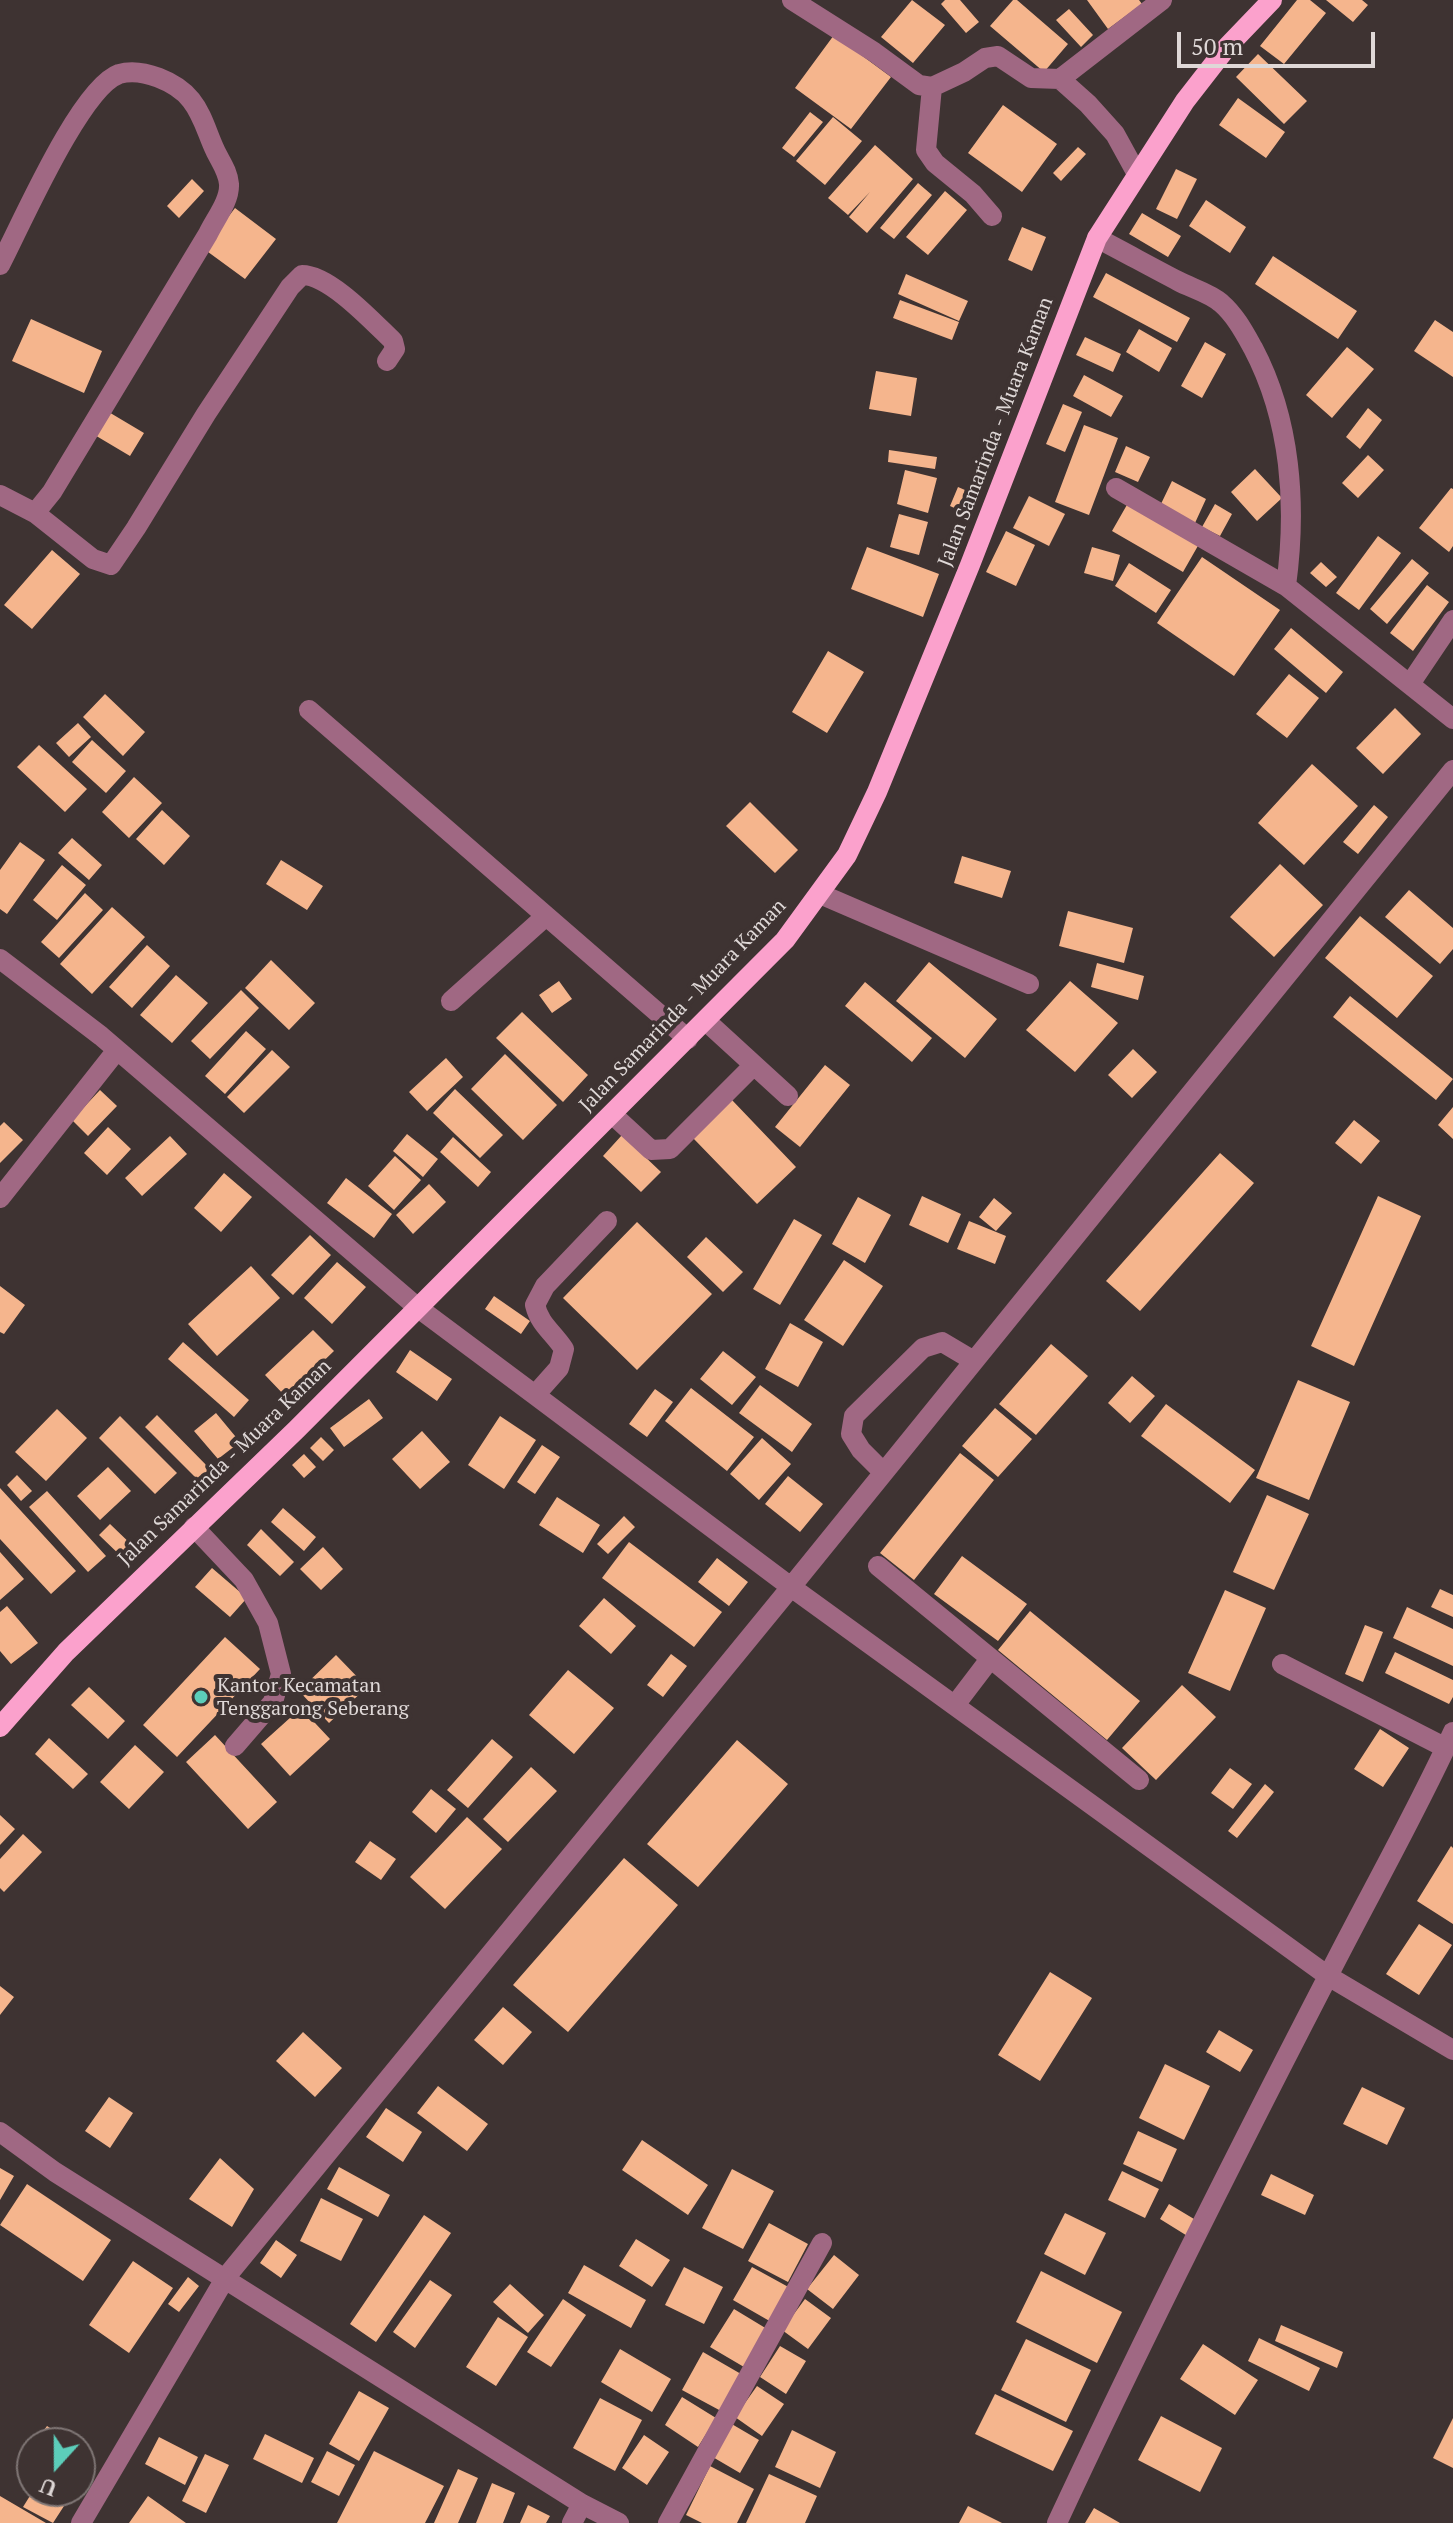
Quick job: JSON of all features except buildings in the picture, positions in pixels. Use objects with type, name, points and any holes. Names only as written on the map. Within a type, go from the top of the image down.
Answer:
[{"type":"main road","name":"Jalan Samarinda - Muara Kaman","points":[[0,1727],[66,1652],[296,1430],[706,1021],[785,940],[820,894],[847,855],[877,792],[970,565],[1097,238],[1185,101],[1227,47],[1272,0]]},
{"type":"street","points":[[792,0],[864,45],[919,85],[932,87],[985,58],[998,56],[1031,78],[1060,79],[1162,0]]},
{"type":"street","points":[[0,265],[68,134],[100,87],[118,75],[136,72],[167,82],[190,98],[228,175],[228,195],[208,234],[52,492],[35,513]]},
{"type":"street","points":[[1060,79],[1115,134],[1137,174]]},
{"type":"street","points":[[932,87],[926,150],[935,163],[973,194],[992,216]]},
{"type":"street","points":[[1097,238],[1220,302],[1244,329],[1266,372],[1285,446],[1292,543],[1286,586]]},
{"type":"street","points":[[0,495],[35,513],[93,559],[106,565],[114,562],[206,414],[290,287],[302,275],[319,278],[340,293],[393,341],[395,349],[387,361]]},
{"type":"street","points":[[1116,488],[1286,586],[1453,719]]},
{"type":"street","points":[[1410,684],[1453,620]]},
{"type":"street","points":[[309,710],[688,1039]]},
{"type":"street","points":[[81,2523],[226,2277],[791,1587],[1453,770]]},
{"type":"street","points":[[820,894],[1029,984]]},
{"type":"street","points":[[451,1001],[546,916]]},
{"type":"street","points":[[0,959],[117,1050],[417,1307],[791,1587],[1328,1976],[1453,2050]]},
{"type":"street","points":[[706,1021],[788,1096]]},
{"type":"street","points":[[0,1198],[117,1050]]},
{"type":"street","points":[[613,1115],[651,1150],[670,1149],[754,1065]]},
{"type":"street","points":[[535,1395],[559,1368],[564,1349],[553,1333],[538,1320],[535,1305],[545,1286],[607,1221]]},
{"type":"street","points":[[883,1472],[861,1450],[851,1434],[854,1416],[923,1348],[942,1342],[974,1361]]},
{"type":"street","points":[[194,1527],[244,1580],[268,1623],[281,1674],[273,1702],[235,1746]]},
{"type":"street","points":[[878,1566],[1139,1780]]},
{"type":"street","points":[[955,1705],[990,1659]]},
{"type":"street","points":[[1057,2523],[1131,2364],[1328,1976],[1420,1803],[1449,1740],[1282,1664]]},
{"type":"street","points":[[0,2132],[55,2172],[582,2504],[619,2523]]},
{"type":"street","points":[[668,2523],[822,2243]]},
{"type":"street","points":[[572,2523],[582,2504]]},
{"type":"place","name":"Kantor Kecamatan Tenggarong Seberang","points":[[201,1697]]}]
